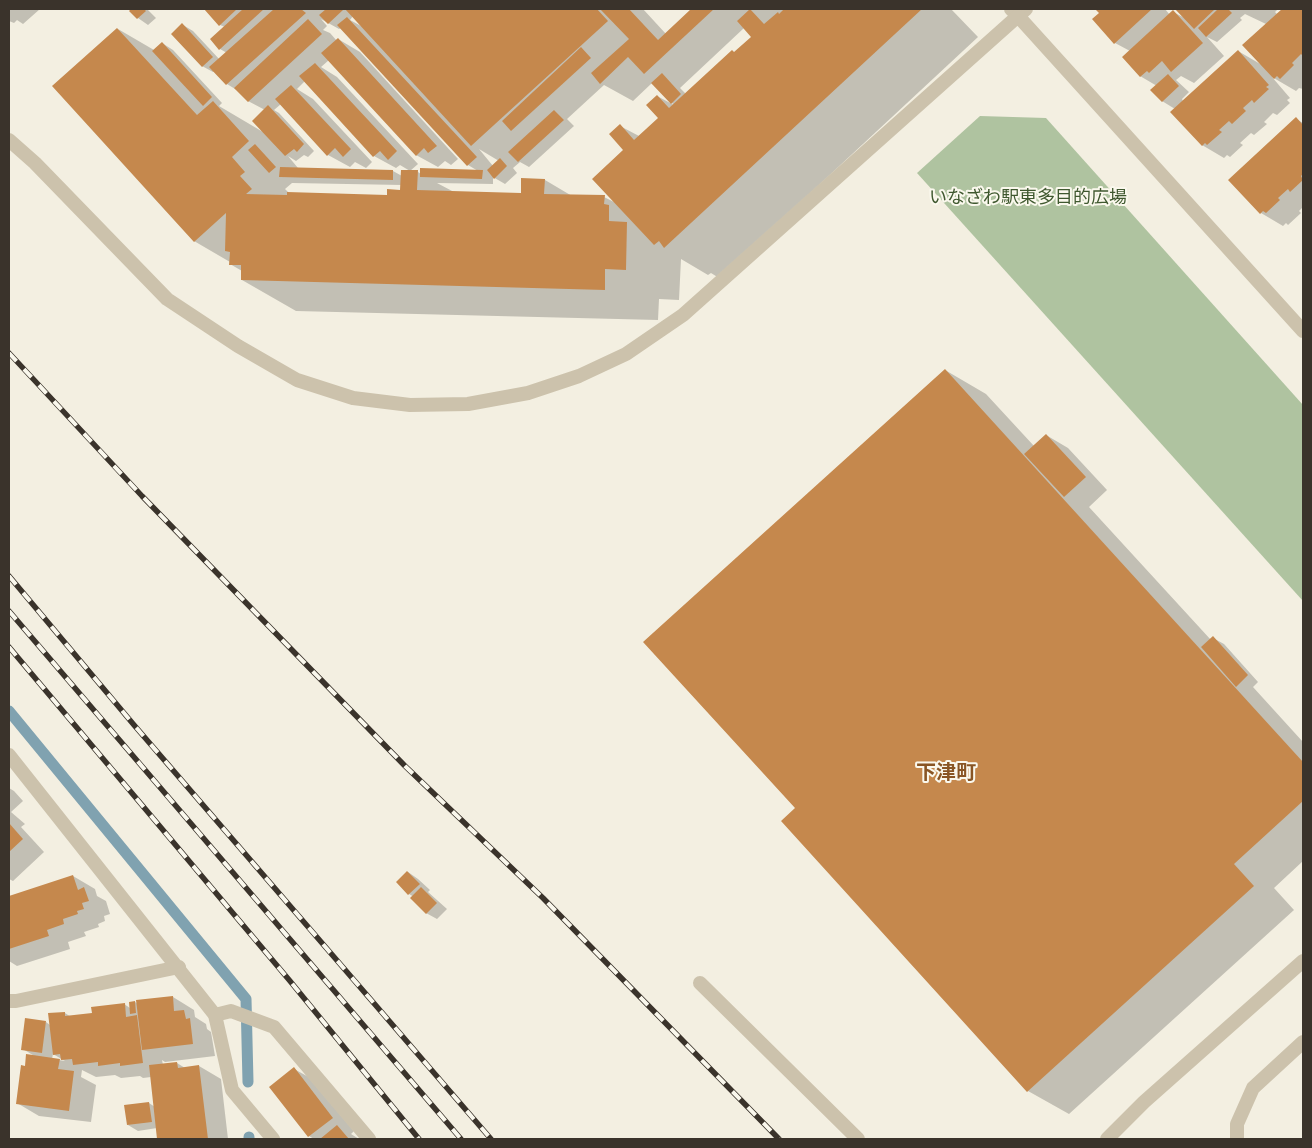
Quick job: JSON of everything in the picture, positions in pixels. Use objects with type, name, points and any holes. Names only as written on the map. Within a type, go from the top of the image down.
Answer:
[{"type":"street","points":[[9,140],[35,163],[167,299],[238,346],[297,380],[352,398],[410,405],[468,404],[528,393],[579,376],[626,354],[683,315],[1018,11],[1303,331]]},
{"type":"street","points":[[9,755],[179,967],[215,1015],[232,1090],[273,1139]]},
{"type":"street","points":[[1106,1139],[1144,1102],[1303,960]]},
{"type":"street","points":[[9,1001],[179,967]]},
{"type":"street","points":[[700,983],[858,1139]]},
{"type":"street","points":[[215,1015],[231,1011],[274,1027],[368,1139]]},
{"type":"street","points":[[1237,1139],[1237,1124],[1253,1088],[1303,1042]]},
{"type":"green space","name":"いなざわ駅東多目的広場","points":[[980,116],[1046,118],[1303,405],[1303,601],[917,173]]},
{"type":"building","points":[[131,9],[144,9],[146,11],[137,19],[129,11]]},
{"type":"building","points":[[204,9],[237,9],[219,26]]},
{"type":"building","points":[[243,9],[264,9],[219,50],[210,39]]},
{"type":"building","points":[[274,9],[301,9],[306,13],[226,85],[209,67]]},
{"type":"building","points":[[326,9],[343,10],[328,24],[319,15]]},
{"type":"building","points":[[345,9],[597,9],[608,21],[471,146]]},
{"type":"building","points":[[600,9],[629,9],[658,40],[691,9],[714,9],[644,74],[628,57],[600,84],[591,73],[629,39]]},
{"type":"building","points":[[750,9],[764,24],[784,9],[922,9],[664,248],[659,241],[654,245],[592,179],[623,150],[609,134],[620,124],[634,140],[658,118],[646,105],[657,95],[669,108],[732,50],[734,52],[751,37],[737,21]]},
{"type":"building","points":[[1095,9],[1152,9],[1114,44],[1092,19],[1099,13]]},
{"type":"building","points":[[1175,9],[1215,9],[1194,29]]},
{"type":"building","points":[[1218,9],[1228,9],[1232,13],[1206,37],[1198,28]]},
{"type":"building","points":[[1282,9],[1303,9],[1303,56],[1301,54],[1292,63],[1294,65],[1280,79],[1277,76],[1274,79],[1242,45]]},
{"type":"building","points":[[1173,10],[1203,43],[1171,72],[1162,61],[1149,73],[1147,71],[1140,77],[1122,57]]},
{"type":"building","points":[[347,17],[477,157],[467,166],[337,25]]},
{"type":"building","points":[[308,19],[322,34],[248,102],[234,88]]},
{"type":"building","points":[[182,23],[213,57],[202,67],[171,34]]},
{"type":"building","points":[[117,28],[197,115],[213,101],[249,141],[232,157],[245,172],[240,176],[252,189],[246,194],[287,195],[287,192],[387,195],[387,189],[400,190],[401,170],[418,170],[417,190],[521,193],[521,178],[545,179],[544,194],[605,195],[604,204],[609,205],[609,221],[627,222],[626,270],[605,269],[605,290],[241,280],[241,265],[229,265],[230,252],[225,251],[226,213],[194,242],[52,86]]},
{"type":"building","points":[[338,38],[437,146],[428,153],[424,148],[416,156],[321,53]]},
{"type":"building","points":[[162,42],[212,97],[203,106],[152,51]]},
{"type":"building","points":[[581,47],[591,58],[511,131],[502,121]]},
{"type":"building","points":[[1238,50],[1269,85],[1266,87],[1269,89],[1254,103],[1252,100],[1243,108],[1246,111],[1232,124],[1229,121],[1219,130],[1222,132],[1207,145],[1205,143],[1202,146],[1170,112]]},
{"type":"building","points":[[315,63],[397,151],[388,160],[380,151],[373,157],[299,76]]},
{"type":"building","points":[[662,73],[681,94],[671,104],[651,83]]},
{"type":"building","points":[[1168,74],[1179,86],[1162,102],[1150,90]]},
{"type":"building","points":[[291,85],[351,149],[343,157],[335,148],[327,156],[275,99]]},
{"type":"building","points":[[268,105],[304,144],[297,152],[294,149],[285,156],[252,121]]},
{"type":"building","points":[[554,110],[564,120],[518,162],[508,152]]},
{"type":"building","points":[[1296,117],[1303,125],[1303,174],[1301,176],[1303,180],[1290,192],[1288,189],[1278,198],[1280,200],[1266,213],[1263,211],[1260,214],[1228,180]]},
{"type":"building","points":[[255,144],[276,167],[269,173],[248,150]]},
{"type":"building","points":[[500,158],[507,166],[494,179],[487,170]]},
{"type":"building","points":[[280,167],[393,170],[393,180],[279,177]]},
{"type":"building","points":[[420,168],[483,170],[482,179],[420,177]]},
{"type":"building","points":[[945,369],[1303,762],[1303,801],[1234,864],[1254,886],[1027,1092],[781,821],[795,808],[643,642]]},
{"type":"building","points":[[1046,434],[1086,477],[1064,497],[1024,454]]},
{"type":"building","points":[[1213,636],[1248,675],[1236,687],[1201,647]]},
{"type":"building","points":[[9,823],[23,839],[9,852]]},
{"type":"building","points":[[407,871],[420,884],[408,895],[396,882]]},
{"type":"building","points":[[73,875],[78,890],[84,887],[89,901],[82,903],[84,909],[77,911],[78,914],[63,919],[64,924],[47,930],[49,936],[9,949],[9,896]]},
{"type":"building","points":[[421,887],[437,903],[426,914],[410,898]]},
{"type":"building","points":[[173,996],[174,1011],[184,1010],[186,1019],[190,1018],[193,1044],[142,1050],[136,1000]]},
{"type":"building","points":[[135,1001],[136,1013],[130,1014],[129,1002]]},
{"type":"building","points":[[125,1003],[126,1017],[137,1015],[143,1063],[120,1066],[120,1063],[98,1066],[98,1062],[73,1065],[72,1059],[61,1060],[60,1054],[53,1055],[48,1013],[65,1012],[65,1016],[92,1013],[91,1007]]},
{"type":"building","points":[[25,1018],[46,1021],[42,1053],[21,1050]]},
{"type":"building","points":[[26,1054],[60,1059],[58,1069],[74,1071],[69,1111],[16,1104],[21,1065],[25,1066]]},
{"type":"building","points":[[177,1062],[178,1068],[199,1065],[208,1139],[157,1139],[149,1065]]},
{"type":"building","points":[[294,1067],[333,1118],[308,1137],[269,1087]]},
{"type":"building","points":[[149,1102],[152,1122],[127,1125],[124,1105]]},
{"type":"building","points":[[337,1125],[349,1139],[320,1139]]},
{"type":"waterway","points":[[9,711],[246,999],[248,1082]]},
{"type":"railway","points":[[9,353],[142,496],[405,766],[543,898],[779,1139]]},
{"type":"railway","points":[[9,576],[134,725],[491,1139]]},
{"type":"railway","points":[[9,611],[461,1139]]},
{"type":"railway","points":[[9,647],[290,981],[419,1139]]},
{"type":"district","name":"下津町","points":[[946,773]]}]
